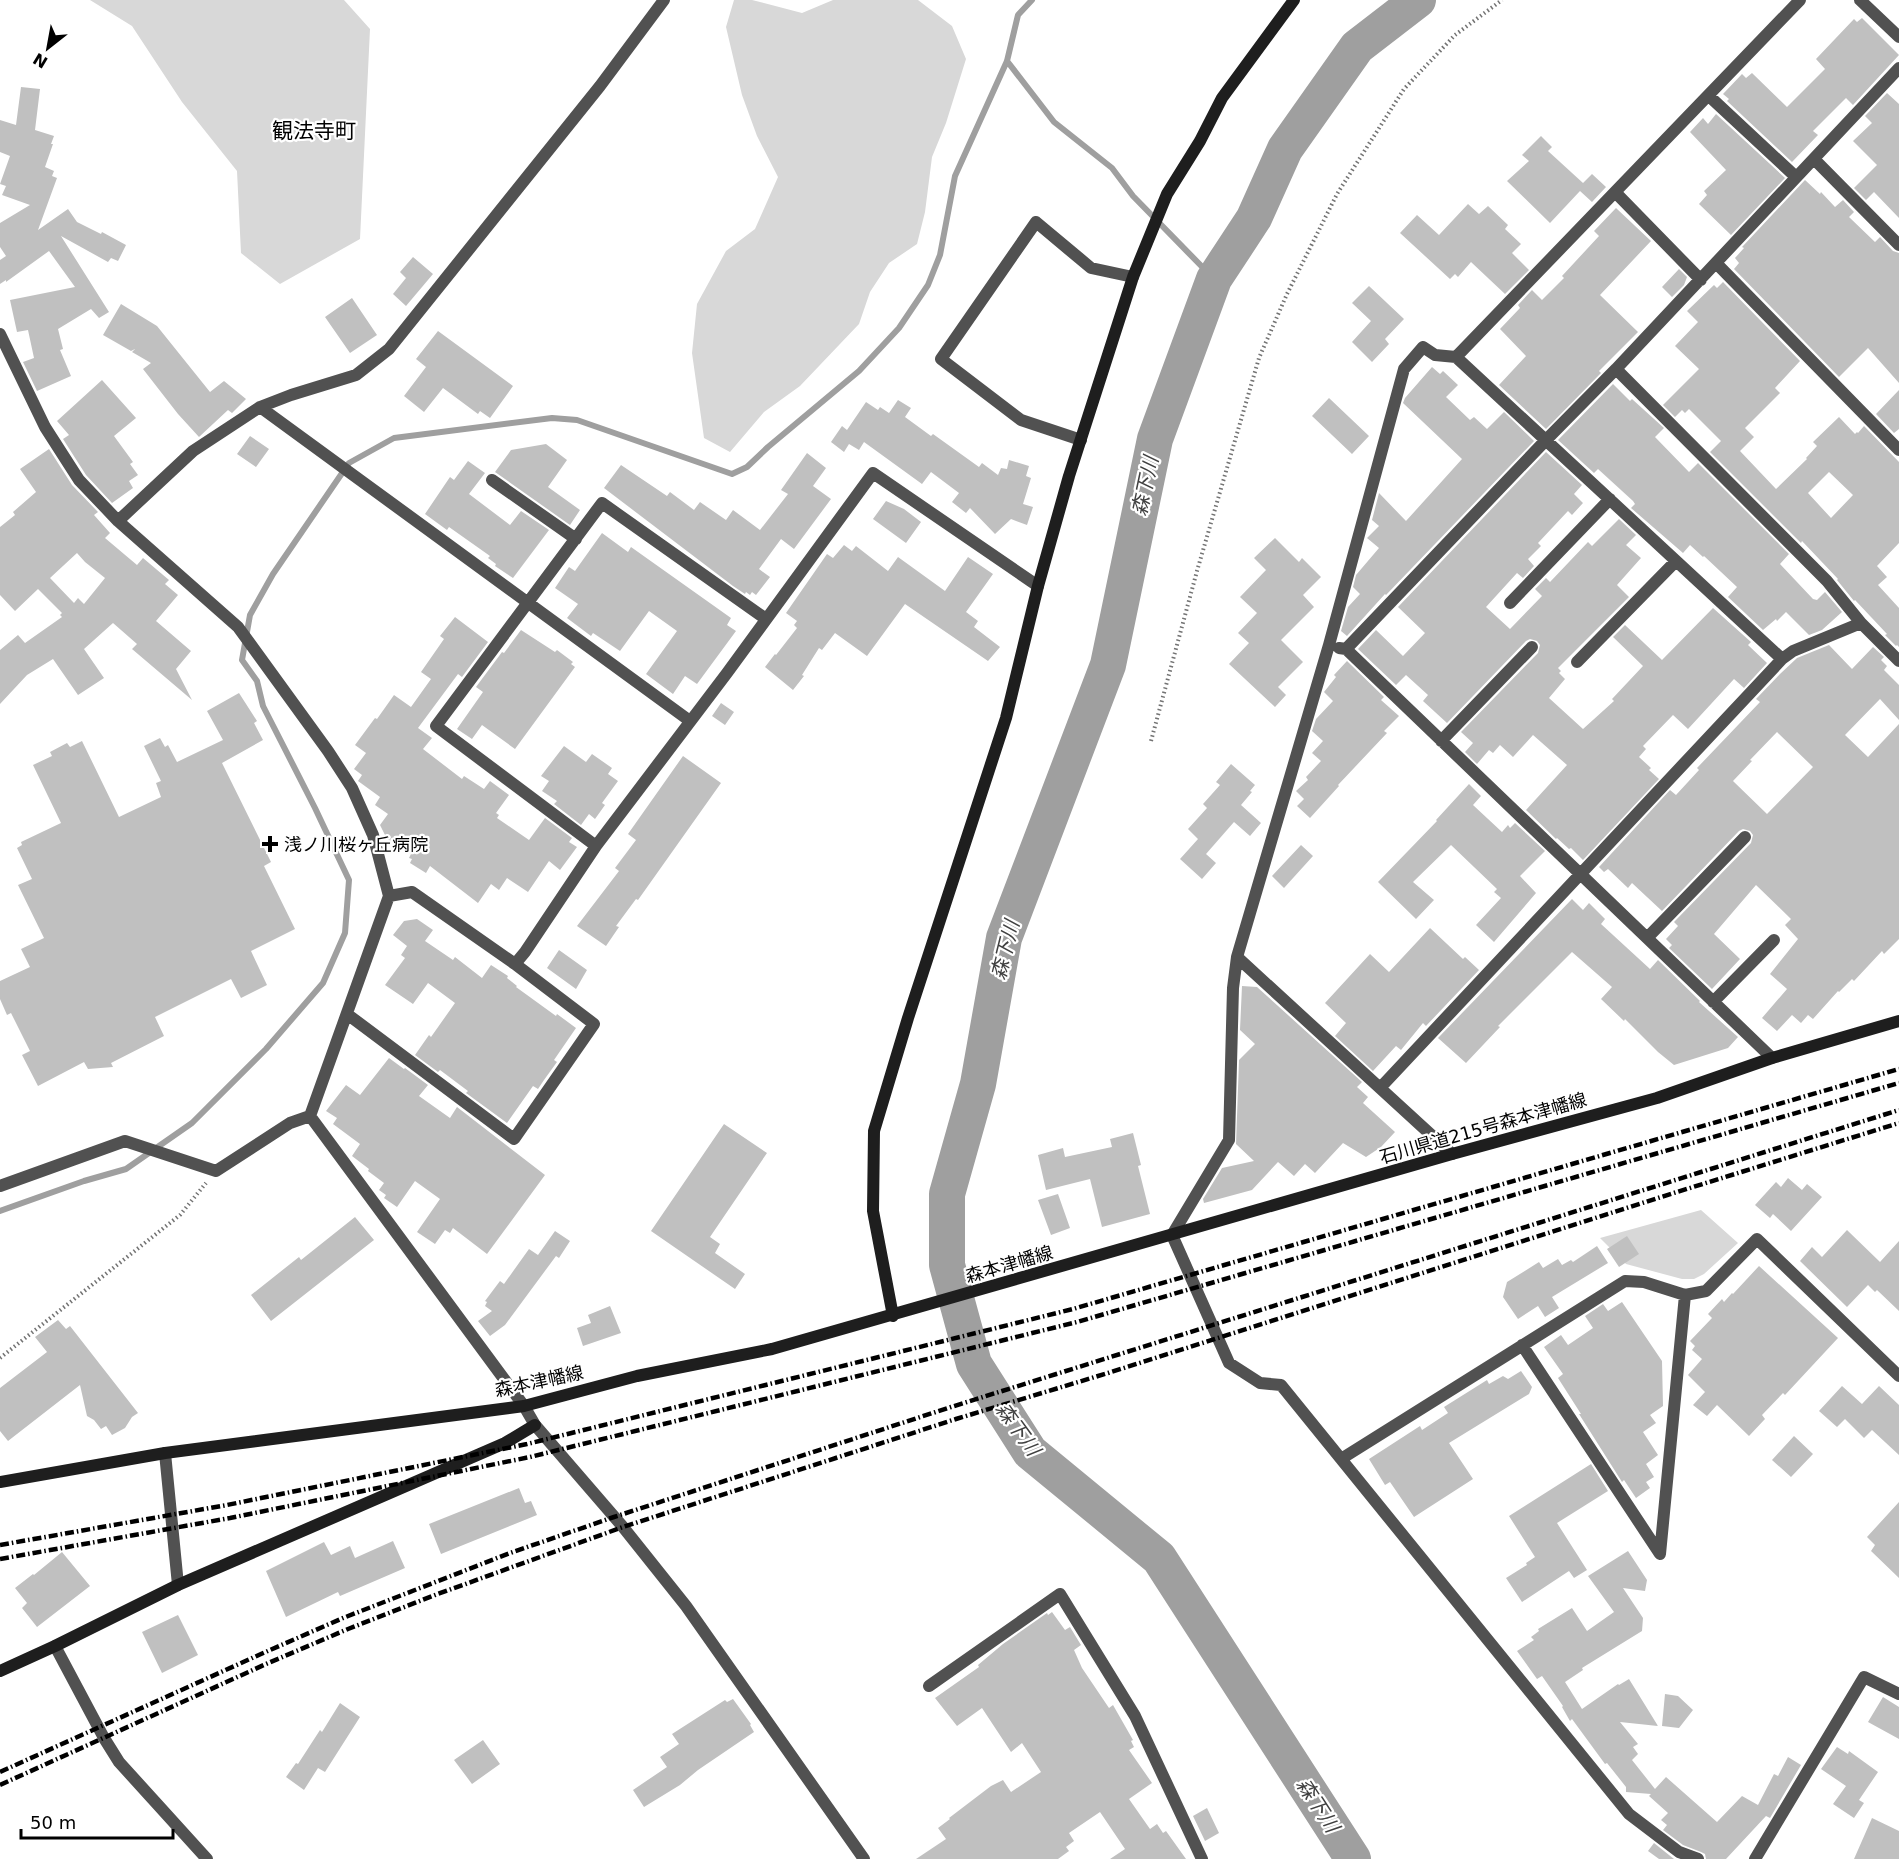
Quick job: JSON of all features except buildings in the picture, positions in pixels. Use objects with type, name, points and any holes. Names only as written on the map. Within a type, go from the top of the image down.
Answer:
[{"type":"street","points":[[118,520],[193,451],[260,407],[356,375],[389,350],[600,86],[664,0]]},
{"type":"street","points":[[892,1316],[873,1211],[874,1131],[908,1018],[1006,718],[1038,586],[1081,440],[1133,277],[1167,194],[1200,141],[1222,98],[1294,0]]},
{"type":"street","points":[[1456,357],[1800,0]]},
{"type":"street","points":[[1860,0],[1899,37]]},
{"type":"street","points":[[1346,650],[1701,280],[1899,68]]},
{"type":"street","points":[[1709,96],[1796,177]]},
{"type":"street","points":[[1814,159],[1899,245]]},
{"type":"street","points":[[1616,192],[1701,280]]},
{"type":"street","points":[[1081,440],[1021,420],[941,359],[1036,222],[1091,268],[1133,277]]},
{"type":"street","points":[[1716,263],[1899,450]]},
{"type":"street","points":[[0,334],[45,427],[79,480],[118,520],[238,627],[352,788],[373,835],[389,896],[310,1116],[291,1123],[216,1171],[125,1141],[0,1186]]},
{"type":"street","points":[[1698,1859],[1679,1852],[1629,1814],[1281,1385],[1260,1383],[1229,1364],[1172,1235],[1229,1140],[1233,988],[1237,957],[1329,645],[1404,369],[1423,347],[1435,356],[1456,357],[1782,659]]},
{"type":"street","points":[[1616,369],[1827,581],[1861,623],[1898,659]]},
{"type":"street","points":[[260,407],[690,721]]},
{"type":"street","points":[[514,964],[525,952],[596,846],[873,473],[1038,586]]},
{"type":"street","points":[[492,480],[576,539]]},
{"type":"street","points":[[1510,603],[1610,500]]},
{"type":"street","points":[[596,846],[436,726],[602,503],[766,619]]},
{"type":"street","points":[[1577,662],[1676,561]]},
{"type":"street","points":[[1380,1088],[1782,659],[1793,651],[1861,623]]},
{"type":"street","points":[[1329,645],[1346,650],[1772,1058]]},
{"type":"street","points":[[1441,741],[1532,647]]},
{"type":"street","points":[[1647,938],[1745,837]]},
{"type":"street","points":[[348,1014],[514,1139],[594,1024],[412,892],[389,896]]},
{"type":"street","points":[[1713,1002],[1774,940]]},
{"type":"street","points":[[1237,957],[1452,1154]]},
{"type":"street","name":"石川県道215号森本津幡線","points":[[1074,1263],[1452,1154],[1657,1098],[1772,1058],[1899,1021]]},
{"type":"street","points":[[310,1116],[524,1406],[535,1425],[623,1527],[686,1606],[864,1859]]},
{"type":"street","points":[[1341,1459],[1625,1281],[1644,1282],[1685,1295],[1706,1291],[1757,1239],[1899,1376]]},
{"type":"street","name":"森本津幡線","points":[[0,1482],[165,1453],[524,1406],[637,1376],[772,1349],[1074,1263]]},
{"type":"street","points":[[1522,1346],[1660,1554],[1685,1295]]},
{"type":"street","points":[[0,1671],[177,1585],[505,1443],[535,1425]]},
{"type":"street","points":[[165,1453],[177,1585]]},
{"type":"street","points":[[929,1686],[1060,1594],[1135,1716],[1202,1859]]},
{"type":"street","points":[[55,1646],[119,1762],[207,1859]]},
{"type":"street","points":[[1755,1859],[1864,1677],[1899,1694]]},
{"type":"path","points":[[1151,741],[1259,358],[1287,294],[1337,194],[1404,89],[1455,35],[1502,0]]},
{"type":"path","points":[[0,1358],[180,1215],[216,1171]]},
{"type":"shaded area","points":[[90,0],[344,0],[370,29],[360,239],[280,284],[241,253],[237,171],[182,102],[132,26]]},
{"type":"shaded area","points":[[734,0],[752,0],[802,13],[833,0],[918,0],[952,26],[966,59],[946,123],[932,157],[925,212],[917,244],[889,263],[870,292],[859,324],[800,386],[764,412],[730,452],[704,438],[692,353],[697,304],[726,251],[755,229],[778,177],[757,136],[742,95],[726,27]]},
{"type":"shaded area","points":[[1701,1210],[1738,1243],[1704,1274],[1694,1279],[1682,1279],[1626,1264],[1600,1238]]},
{"type":"waterway","points":[[0,1211],[84,1181],[126,1169],[192,1123],[266,1049],[323,983],[345,933],[349,880],[263,706],[257,681],[242,660],[250,615],[273,574],[349,463],[394,438],[552,418],[577,420],[732,474],[747,467],[859,371],[899,328],[928,285],[940,255],[955,176],[1007,61],[1018,15],[1032,0]]},
{"type":"waterway","name":"森下川","points":[[1353,1859],[1159,1558],[1030,1452],[974,1364],[947,1265],[947,1194],[978,1084],[1004,938],[1108,665],[1155,439],[1214,279],[1254,218],[1285,149],[1357,47],[1418,0]]},
{"type":"waterway","points":[[1007,61],[1054,122],[1112,168],[1133,196],[1214,279]]},
{"type":"railway","points":[[0,1545],[227,1505],[527,1444],[1073,1309],[1899,1069]]},
{"type":"railway","points":[[0,1559],[230,1518],[530,1457],[1077,1322],[1899,1083]]},
{"type":"railway","points":[[0,1772],[343,1618],[510,1553],[951,1407],[1899,1110]]},
{"type":"railway","points":[[0,1785],[348,1629],[623,1527],[956,1419],[1899,1123]]},
{"type":"place","name":"浅ノ川桜ヶ丘病院","points":[[270,844]]},
{"type":"district","name":"観法寺町","points":[[314,131]]}]
